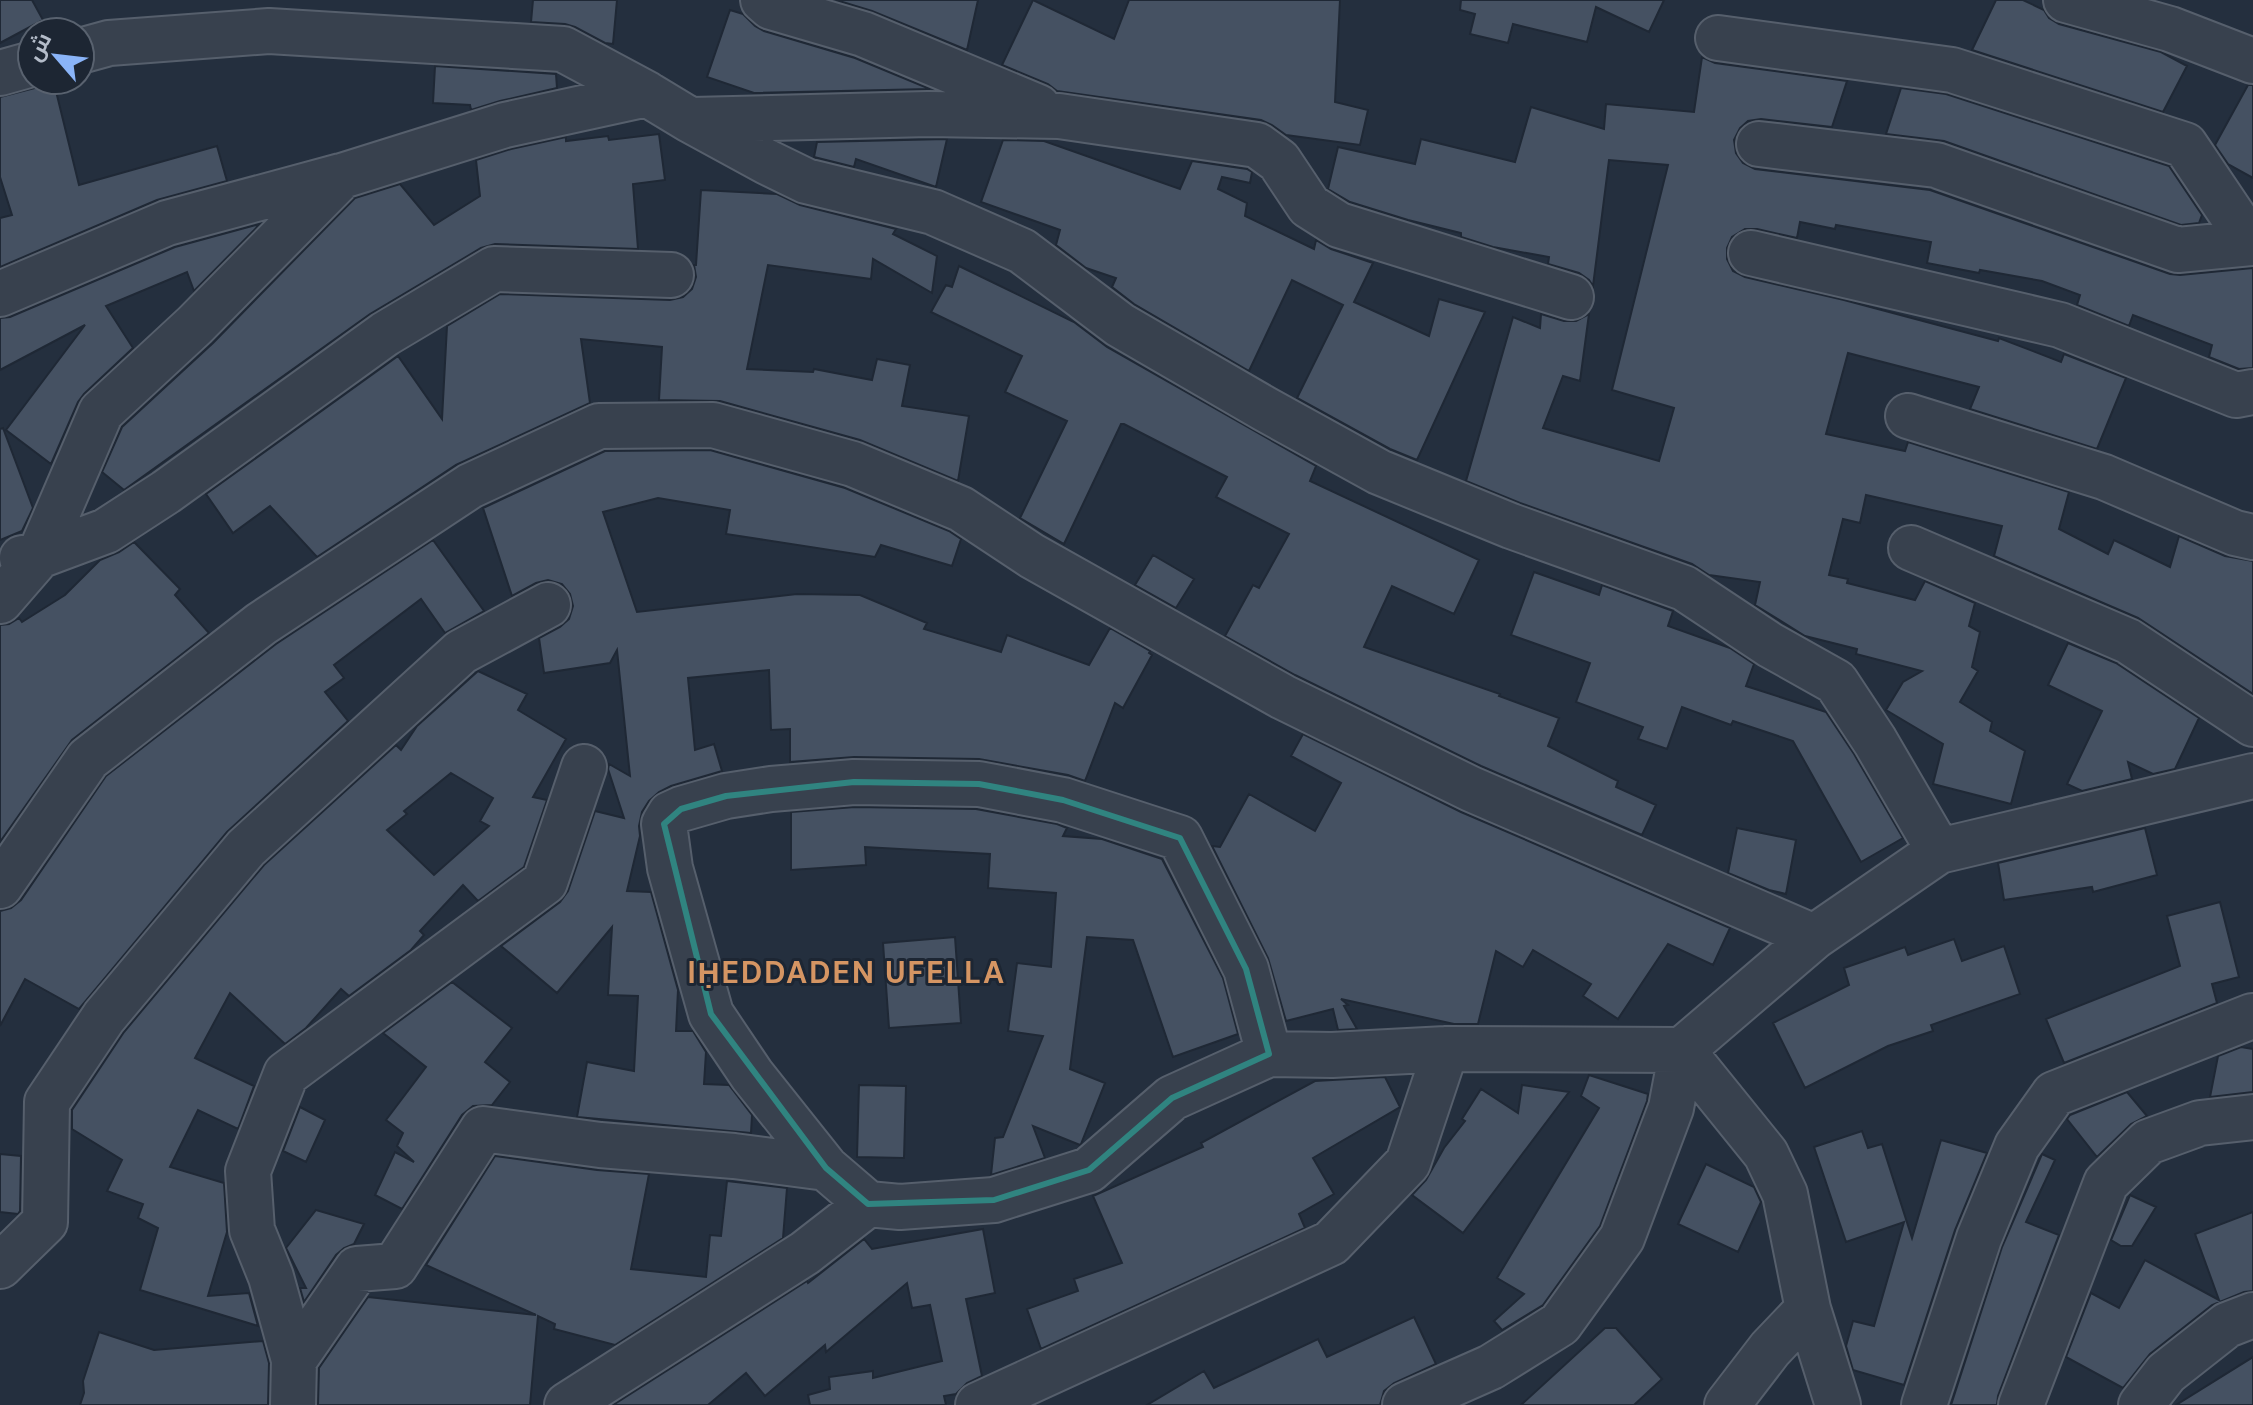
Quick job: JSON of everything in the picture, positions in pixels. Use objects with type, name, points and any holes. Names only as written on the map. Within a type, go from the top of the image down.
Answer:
[{"type":"street","points":[[763,0],[771,7],[863,34],[1059,116]]},
{"type":"street","points":[[2066,0],[2170,29],[2253,61]]},
{"type":"street","points":[[96,47],[109,43],[269,31],[563,49],[806,181],[933,212],[1022,251],[1120,325],[1379,472],[1511,526],[1684,588],[1770,645],[1836,682],[1875,741],[1939,851]]},
{"type":"street","points":[[1718,38],[1952,70],[2185,145],[2252,243],[2178,250],[1936,165],[1759,144]]},
{"type":"street","points":[[0,294],[167,223],[342,176],[505,125],[647,94]]},
{"type":"street","points":[[690,120],[928,114],[1059,116],[1257,145],[1279,161],[1309,206],[1339,225],[1571,297]]},
{"type":"street","points":[[0,601],[19,558],[101,412],[195,325],[342,176]]},
{"type":"street","points":[[1751,253],[2060,325],[2236,395],[2253,392]]},
{"type":"street","points":[[19,558],[106,531],[166,492],[385,334],[494,269],[671,275]]},
{"type":"street","points":[[1908,416],[2104,477],[2235,533],[2253,537]]},
{"type":"street","points":[[0,886],[88,759],[261,624],[470,486],[599,426],[713,425],[853,464],[961,509],[1032,556],[1283,697],[1471,789],[1814,937]]},
{"type":"street","points":[[1911,548],[2128,641],[2253,724]]},
{"type":"street","points":[[0,1266],[45,1222],[47,1102],[104,1017],[246,848],[461,652],[548,605]]},
{"type":"street","points":[[293,1405],[294,1360],[271,1277],[252,1230],[248,1171],[286,1074],[545,882],[584,767]]},
{"type":"street","points":[[1405,1405],[1491,1367],[1560,1324],[1622,1238],[1671,1108],[1682,1050],[1814,937],[1939,851],[2253,776]]},
{"type":"street","points":[[1269,1054],[1246,969],[1180,838],[1063,800],[979,784],[854,782],[771,789],[726,796],[681,809],[670,814],[664,824],[670,868],[711,1014],[752,1075],[826,1168],[868,1204],[900,1207],[994,1200],[1089,1170],[1172,1098],[1269,1054],[1332,1055],[1446,1049],[1682,1050]]},
{"type":"street","points":[[1924,1405],[1979,1238],[2017,1146],[2054,1094],[2252,1016]]},
{"type":"street","points":[[978,1405],[1331,1243],[1408,1163],[1446,1049]]},
{"type":"street","points":[[1682,1050],[1766,1154],[1785,1194],[1808,1309],[1838,1405]]},
{"type":"street","points":[[2021,1405],[2106,1183],[2148,1142],[2200,1123],[2253,1117]]},
{"type":"street","points":[[294,1360],[357,1269],[395,1266],[483,1129],[600,1145],[734,1156],[826,1168]]},
{"type":"street","points":[[567,1405],[805,1253],[868,1204]]},
{"type":"street","points":[[1727,1405],[1770,1349],[1808,1309]]},
{"type":"street","points":[[2141,1405],[2166,1373],[2227,1325],[2253,1315]]},
{"type":"highlighted area","points":[[854,782],[979,784],[1063,800],[1180,838],[1246,969],[1269,1054],[1172,1098],[1089,1170],[994,1200],[868,1204],[826,1168],[711,1014],[664,824],[681,809],[726,796]]},
{"type":"building","points":[[0,0],[32,0],[41,16],[16,16],[16,34],[0,43]]},
{"type":"building","points":[[533,0],[617,0],[613,44],[565,24],[531,22]]},
{"type":"building","points":[[836,0],[978,0],[967,50],[872,11]]},
{"type":"building","points":[[1033,0],[1114,39],[1129,0],[1340,0],[1335,102],[1368,110],[1360,145],[1286,135],[1261,120],[1057,91],[1048,84],[1002,65]]},
{"type":"building","points":[[1461,0],[1664,0],[1649,32],[1596,7],[1587,42],[1513,24],[1508,43],[1470,34],[1475,14],[1460,10]]},
{"type":"building","points":[[1996,0],[2023,0],[2044,10],[2049,18],[2059,24],[2161,52],[2187,66],[2163,112],[1972,50]]},
{"type":"building","points":[[730,10],[743,14],[764,31],[855,58],[930,89],[754,93],[707,77]]},
{"type":"building","points":[[1702,57],[1715,63],[1847,81],[1832,127],[1761,119],[1748,121],[1740,128],[1734,140],[1736,153],[1743,163],[1755,169],[1930,190],[2170,274],[2253,268],[2253,368],[2239,369],[2209,357],[2212,345],[2133,315],[2129,326],[2077,305],[2080,295],[2042,281],[1927,263],[1931,242],[1836,225],[1835,229],[1800,222],[1797,238],[1745,229],[1732,237],[1727,248],[1727,259],[1733,271],[1745,277],[1998,341],[1999,338],[2061,362],[2064,354],[2126,378],[2097,449],[1970,409],[1979,387],[1848,353],[1826,434],[1905,451],[1908,442],[2069,492],[2059,529],[2108,554],[2114,540],[2170,567],[2179,536],[2225,556],[2253,561],[2253,694],[2138,618],[1994,556],[2002,526],[1866,495],[1860,523],[1843,519],[1829,575],[1848,579],[1847,583],[1915,600],[1925,581],[1975,603],[1969,626],[1980,632],[1972,667],[1978,671],[1960,702],[1992,722],[1990,731],[2025,751],[2011,804],[1933,784],[1943,744],[1886,710],[1903,682],[1922,671],[1856,654],[1857,649],[1805,636],[1755,605],[1760,582],[1709,575],[1692,564],[1466,481],[1513,317],[1540,328],[1541,314],[1576,321],[1589,314],[1580,381],[1563,376],[1543,428],[1659,461],[1674,408],[1612,390],[1668,165],[1609,160],[1593,286],[1579,273],[1548,264],[1549,257],[1493,247],[1461,237],[1461,233],[1350,202],[1328,189],[1338,147],[1415,164],[1421,139],[1515,162],[1531,107],[1604,129],[1606,104],[1694,112]]},
{"type":"building","points":[[435,66],[556,74],[557,88],[471,110],[470,105],[433,103]]},
{"type":"building","points":[[2248,85],[2253,85],[2253,178],[2228,164],[2215,145]]},
{"type":"building","points":[[1901,88],[1946,94],[2169,166],[2202,215],[2199,223],[2181,225],[1944,141],[1886,134]]},
{"type":"building","points":[[16,93],[16,96],[57,96],[79,185],[217,146],[227,181],[157,200],[0,267],[0,218],[12,215],[0,177],[0,97]]},
{"type":"building","points":[[659,134],[665,180],[633,184],[638,249],[495,244],[481,248],[370,314],[124,490],[102,472],[122,427],[213,343],[355,198],[400,184],[434,225],[480,196],[476,160],[566,137],[566,141],[608,136],[609,140]]},
{"type":"building","points":[[947,139],[936,187],[856,159],[854,167],[814,157],[817,142]]},
{"type":"building","points":[[1003,140],[1044,141],[1180,189],[1192,161],[1247,169],[1252,172],[1250,183],[1222,177],[1218,189],[1247,203],[1245,216],[1314,249],[1316,240],[1331,249],[1373,263],[1354,302],[1429,336],[1439,299],[1485,312],[1417,460],[1390,449],[1297,398],[1343,305],[1292,280],[1249,371],[1134,304],[1112,287],[1116,278],[1086,268],[1056,245],[1060,230],[981,202]]},
{"type":"building","points":[[701,190],[777,194],[800,205],[896,229],[893,234],[937,256],[932,293],[873,259],[871,279],[768,265],[747,369],[813,372],[814,369],[872,380],[877,359],[910,365],[902,406],[969,416],[958,481],[860,440],[720,401],[659,400],[662,347],[581,339],[590,403],[456,465],[317,557],[270,506],[233,533],[206,494],[398,356],[442,419],[447,326],[500,294],[670,300],[683,297],[692,289],[696,277],[694,265]]},
{"type":"building","points":[[260,224],[194,291],[187,272],[106,306],[133,348],[78,402],[51,464],[6,430],[85,325],[0,370],[0,318],[10,317],[175,247]]},
{"type":"building","points":[[959,266],[1074,322],[1107,347],[1316,466],[1310,481],[1479,560],[1454,614],[1392,586],[1364,647],[1559,718],[1548,746],[1618,781],[1616,787],[1656,805],[1642,835],[1481,766],[1295,675],[1225,636],[1253,585],[1259,588],[1289,534],[1216,497],[1227,477],[1124,424],[1121,424],[1064,544],[1020,518],[1067,421],[1005,392],[1022,356],[931,312],[946,285],[952,287]]},
{"type":"building","points":[[3,428],[33,508],[22,531],[0,540],[0,429]]},
{"type":"building","points":[[710,450],[845,488],[949,531],[961,539],[952,566],[881,545],[875,557],[726,534],[730,510],[658,498],[603,512],[637,612],[797,594],[860,595],[927,623],[924,629],[1001,652],[1007,635],[1089,665],[1110,628],[1152,655],[1123,708],[1115,703],[1085,781],[1068,775],[979,759],[854,757],[790,762],[790,729],[771,730],[769,670],[688,678],[695,750],[714,744],[722,771],[671,786],[649,801],[642,812],[640,836],[627,891],[651,892],[678,990],[676,1031],[693,1031],[706,1052],[704,1084],[729,1085],[752,1115],[751,1133],[577,1117],[587,1062],[634,1071],[638,996],[608,995],[612,927],[557,993],[501,946],[560,902],[568,891],[595,811],[624,818],[609,764],[630,776],[617,650],[610,663],[544,673],[539,638],[569,619],[573,606],[570,594],[562,584],[548,580],[512,596],[483,508],[605,451]]},
{"type":"building","points":[[433,540],[484,611],[445,633],[421,599],[334,665],[344,678],[325,692],[348,721],[227,832],[79,1009],[25,979],[0,1026],[0,911],[11,908],[21,900],[106,776],[276,644]]},
{"type":"building","points":[[134,542],[180,589],[175,595],[209,633],[72,740],[0,842],[0,625],[19,618],[22,622],[65,595],[100,560]]},
{"type":"building","points":[[1153,555],[1194,579],[1176,608],[1135,585]]},
{"type":"building","points":[[1534,572],[1599,595],[1602,585],[1673,611],[1668,626],[1730,648],[1754,664],[1746,686],[1826,712],[1903,838],[1861,862],[1793,741],[1733,721],[1731,725],[1682,707],[1667,749],[1638,739],[1643,727],[1576,702],[1590,663],[1511,635]]},
{"type":"building","points":[[2068,643],[2116,663],[2199,718],[2175,769],[2153,774],[2128,762],[2132,779],[2082,791],[2067,784],[2102,711],[2048,685]]},
{"type":"building","points":[[478,671],[527,694],[518,710],[566,739],[533,797],[547,800],[524,867],[478,901],[463,885],[420,931],[424,935],[411,950],[349,996],[341,989],[306,1028],[285,1044],[230,993],[195,1058],[254,1086],[238,1129],[198,1110],[170,1167],[224,1183],[227,1232],[208,1296],[249,1293],[258,1326],[140,1290],[158,1228],[138,1218],[143,1204],[107,1191],[122,1160],[72,1129],[72,1110],[124,1032],[264,865],[396,745],[401,750],[417,726]],"holes":[[[451,773],[493,798],[480,821],[489,826],[434,875],[387,830],[407,814],[404,811]]]},
{"type":"building","points":[[1303,734],[1461,812],[1730,928],[1713,965],[1668,944],[1618,1019],[1583,996],[1591,984],[1533,950],[1523,967],[1496,951],[1478,1024],[1454,1024],[1341,999],[1348,1005],[1344,1006],[1357,1029],[1338,1030],[1333,1009],[1286,1021],[1268,958],[1212,846],[1220,847],[1249,794],[1315,831],[1341,783],[1291,756]]},
{"type":"building","points":[[855,807],[976,809],[1057,824],[1067,828],[1063,836],[1102,839],[1162,859],[1223,978],[1238,1034],[1173,1057],[1133,940],[1087,937],[1070,1069],[1105,1083],[1081,1144],[1033,1126],[1045,1158],[991,1175],[995,1138],[1003,1137],[1043,1036],[1008,1031],[1017,963],[1051,967],[1056,893],[988,888],[990,854],[865,847],[866,865],[791,870],[791,812]]},
{"type":"building","points":[[1737,828],[1796,840],[1786,894],[1728,873]]},
{"type":"building","points":[[2145,828],[2157,875],[2093,892],[2092,887],[2004,900],[1998,863]]},
{"type":"building","points":[[2220,902],[2239,977],[2212,984],[2217,1003],[2064,1063],[2046,1019],[2180,966],[2167,916]]},
{"type":"building","points":[[955,937],[961,1023],[889,1028],[883,943]]},
{"type":"building","points":[[1954,939],[1962,961],[2004,946],[2020,994],[1931,1025],[1933,1031],[1888,1046],[1805,1088],[1773,1023],[1849,985],[1844,968],[1905,947],[1908,955]]},
{"type":"building","points":[[452,982],[512,1028],[485,1062],[510,1082],[492,1105],[473,1106],[462,1115],[402,1209],[375,1195],[395,1152],[414,1162],[397,1146],[403,1133],[386,1120],[426,1067],[383,1033]]},
{"type":"building","points":[[2241,1047],[2253,1049],[2253,1092],[2210,1097],[2218,1056]]},
{"type":"building","points":[[1589,1075],[1648,1094],[1647,1101],[1600,1226],[1543,1305],[1502,1330],[1494,1321],[1524,1294],[1497,1278],[1599,1108],[1581,1096]]},
{"type":"building","points":[[1385,1077],[1400,1107],[1313,1158],[1334,1194],[1299,1214],[1305,1228],[1041,1349],[1027,1309],[1078,1291],[1074,1279],[1122,1263],[1093,1196],[1203,1147],[1201,1143],[1315,1081]]},
{"type":"building","points":[[859,1085],[906,1086],[904,1158],[857,1157]]},
{"type":"building","points":[[1522,1085],[1569,1092],[1463,1233],[1412,1195],[1426,1180],[1444,1148],[1465,1121],[1462,1119],[1481,1089],[1518,1113]]},
{"type":"building","points":[[2127,1092],[2147,1116],[2131,1124],[2097,1157],[2067,1119],[2070,1115]]},
{"type":"building","points":[[300,1107],[325,1120],[306,1162],[283,1151]]},
{"type":"building","points":[[1862,1131],[1868,1148],[1882,1144],[1912,1238],[1941,1140],[1987,1153],[1955,1230],[1904,1385],[1853,1370],[1846,1346],[1853,1321],[1874,1326],[1904,1222],[1846,1242],[1814,1147]]},
{"type":"building","points":[[0,1154],[21,1156],[18,1214],[0,1212]]},
{"type":"building","points":[[2042,1154],[2055,1160],[2026,1222],[2059,1235],[1997,1405],[1951,1405],[2002,1247]]},
{"type":"building","points":[[495,1156],[649,1174],[631,1269],[706,1277],[710,1235],[721,1236],[727,1181],[787,1188],[783,1238],[615,1345],[554,1329],[555,1324],[538,1316],[530,1405],[318,1405],[319,1368],[368,1297],[536,1315],[426,1265]]},
{"type":"building","points":[[1706,1164],[1754,1187],[1761,1202],[1738,1252],[1678,1224]]},
{"type":"building","points":[[2130,1195],[2156,1207],[2132,1246],[2121,1246],[2111,1240]]},
{"type":"building","points":[[316,1210],[364,1224],[354,1244],[336,1255],[304,1302],[300,1288],[306,1288],[286,1248]]},
{"type":"building","points":[[2253,1212],[2253,1291],[2212,1305],[2150,1354],[2123,1388],[2066,1357],[2091,1293],[2119,1308],[2145,1260],[2219,1300],[2195,1234]]},
{"type":"building","points":[[983,1229],[995,1293],[966,1299],[982,1376],[967,1383],[956,1394],[944,1396],[946,1405],[810,1405],[808,1395],[830,1389],[829,1377],[873,1371],[873,1378],[942,1361],[930,1305],[912,1308],[907,1283],[826,1352],[825,1345],[765,1396],[746,1373],[708,1405],[613,1405],[808,1283],[864,1239],[872,1249]]},
{"type":"building","points":[[1414,1317],[1436,1364],[1394,1383],[1384,1391],[1380,1405],[1147,1405],[1204,1371],[1214,1388],[1318,1339],[1327,1357]]},
{"type":"building","points":[[1605,1328],[1616,1328],[1662,1379],[1634,1405],[1521,1405]]},
{"type":"building","points":[[99,1332],[154,1350],[263,1341],[269,1363],[268,1405],[80,1405],[84,1393],[83,1381]]},
{"type":"building","points":[[2253,1357],[2253,1405],[2176,1405]]},
{"type":"district","name":"IḤEDDADEN UFELLA","points":[[847,972]]}]
